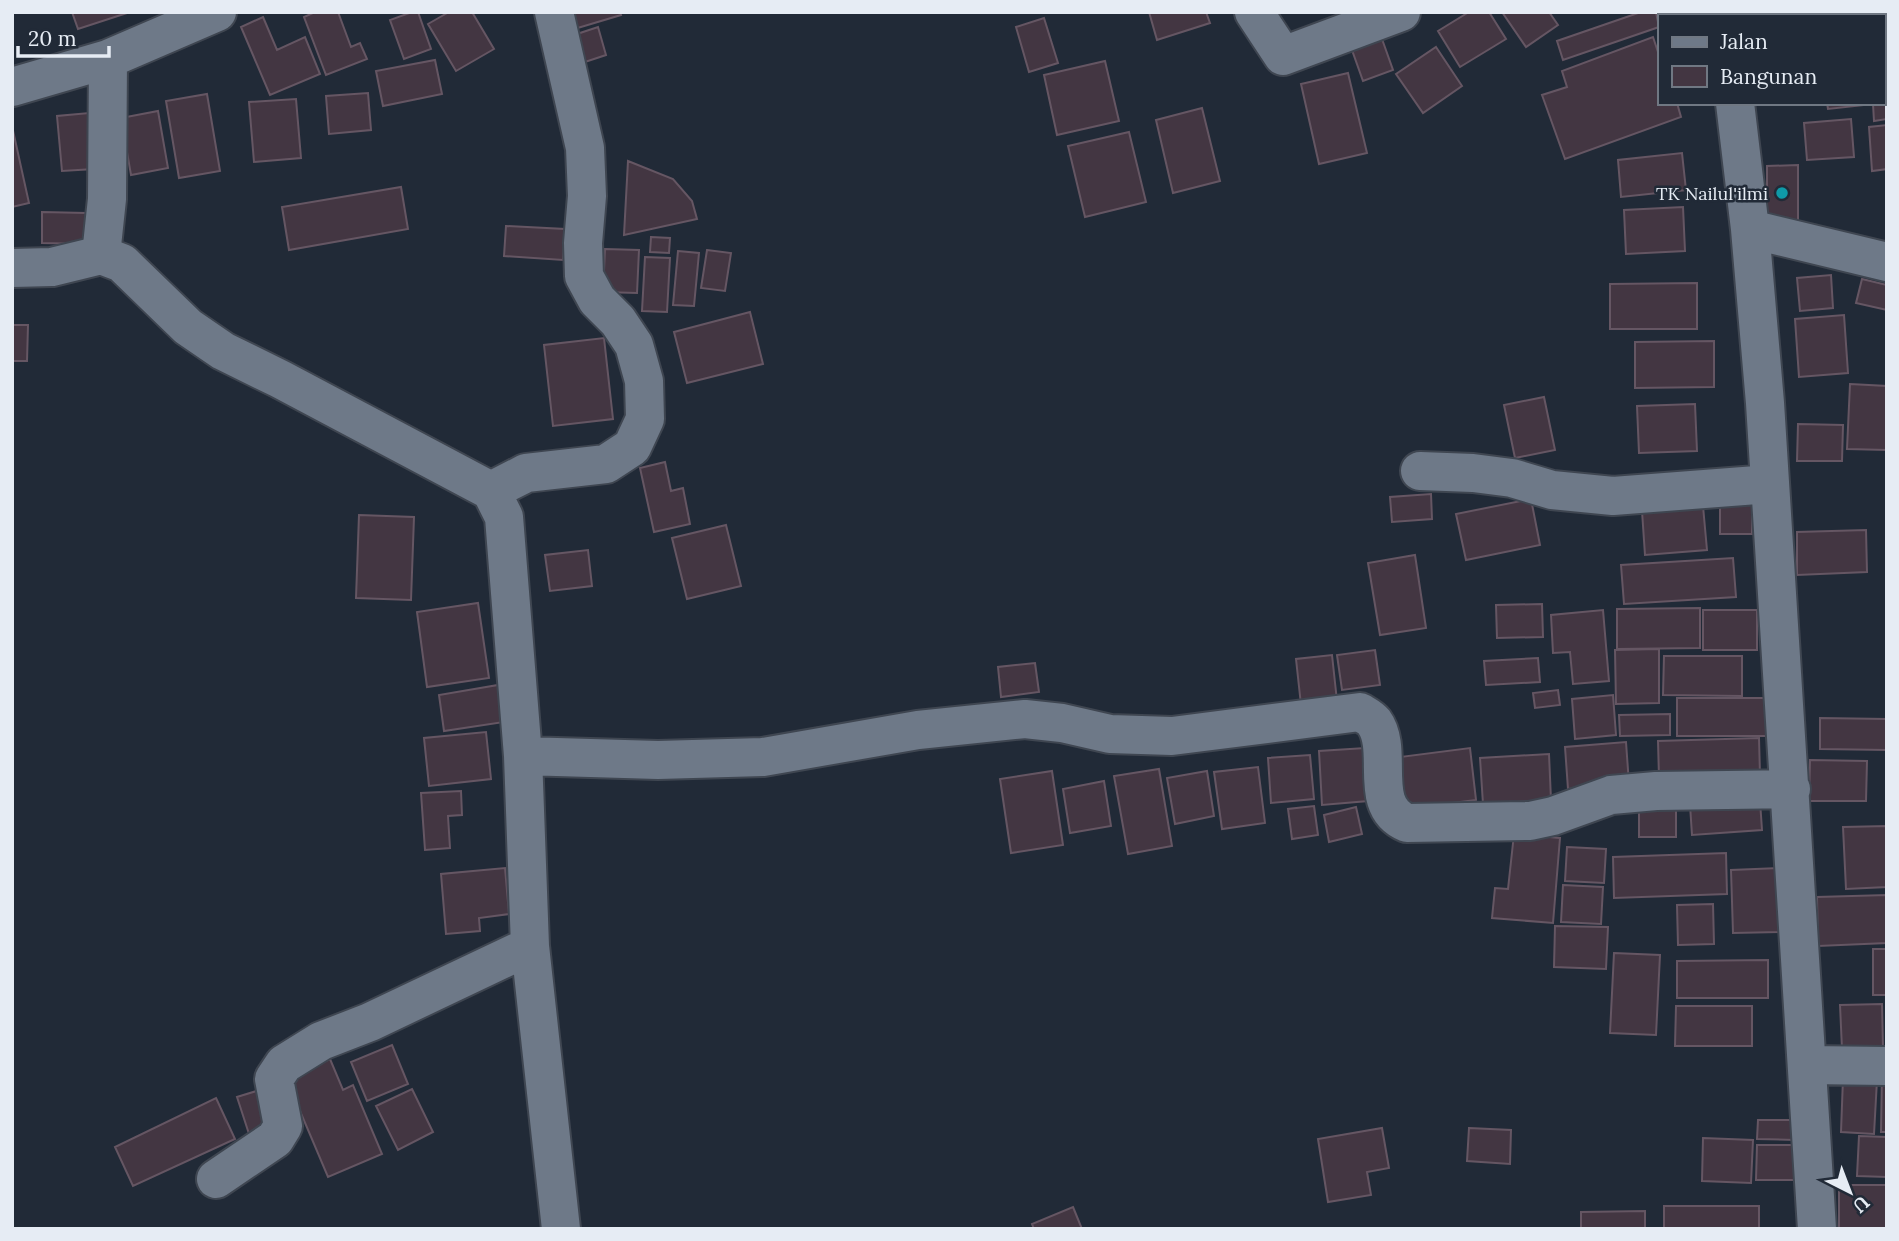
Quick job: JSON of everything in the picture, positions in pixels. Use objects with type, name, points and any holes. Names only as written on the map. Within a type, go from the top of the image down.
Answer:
[{"type":"street","points":[[12,88],[108,59],[217,12]]},
{"type":"street","points":[[491,491],[526,473],[606,464],[632,447],[645,419],[643,381],[634,345],[618,321],[597,300],[584,276],[583,243],[587,196],[585,148],[554,12]]},
{"type":"street","points":[[1254,12],[1283,56],[1401,12]]},
{"type":"street","points":[[101,255],[107,199],[108,59]]},
{"type":"street","points":[[1735,105],[1750,229],[1765,403],[1809,1065],[1817,1229]]},
{"type":"street","points":[[1750,229],[1887,262]]},
{"type":"street","points":[[12,268],[52,267],[101,255],[122,263],[188,327],[223,351],[491,491],[504,517],[523,756],[530,946],[561,1229]]},
{"type":"street","points":[[1420,471],[1512,478],[1552,490],[1613,496],[1770,484]]},
{"type":"street","points":[[523,756],[657,760],[763,757],[918,730],[1025,719],[1062,723],[1110,734],[1172,736],[1360,712],[1374,720],[1379,734],[1388,807],[1398,820],[1407,823],[1531,821],[1611,795],[1656,791],[1791,789]]},
{"type":"street","points":[[216,1179],[275,1139],[283,1125],[274,1079],[284,1064],[321,1041],[382,1017],[530,946]]},
{"type":"street","points":[[1809,1065],[1887,1066]]},
{"type":"building","points":[[72,12],[126,12],[127,13],[78,29]]},
{"type":"building","points":[[315,12],[338,12],[351,47],[360,43],[367,59],[326,75],[304,17]]},
{"type":"building","points":[[418,12],[431,49],[404,59],[390,20]]},
{"type":"building","points":[[449,12],[472,12],[494,49],[456,71],[428,24]]},
{"type":"building","points":[[566,12],[620,12],[621,15],[571,30]]},
{"type":"building","points":[[1149,12],[1206,12],[1210,23],[1157,40]]},
{"type":"building","points":[[1469,12],[1489,12],[1506,39],[1460,67],[1438,31]]},
{"type":"building","points":[[1502,12],[1549,12],[1558,25],[1526,47]]},
{"type":"building","points":[[1641,12],[1656,12],[1658,27],[1563,60],[1557,41]]},
{"type":"building","points":[[263,17],[277,50],[305,37],[320,74],[270,95],[241,27]]},
{"type":"building","points":[[1044,18],[1058,63],[1029,72],[1016,27]]},
{"type":"building","points":[[598,27],[606,55],[585,62],[577,34]]},
{"type":"building","points":[[1653,37],[1658,52],[1658,105],[1678,105],[1681,117],[1565,159],[1542,95],[1567,87],[1562,71]]},
{"type":"building","points":[[1382,39],[1393,70],[1363,81],[1352,50]]},
{"type":"building","points":[[1887,46],[1887,119],[1874,121],[1873,105],[1885,105]]},
{"type":"building","points":[[1436,47],[1462,86],[1423,113],[1396,74]]},
{"type":"building","points":[[435,60],[442,94],[383,106],[376,71]]},
{"type":"building","points":[[1105,61],[1119,121],[1057,135],[1044,75]]},
{"type":"building","points":[[1348,73],[1367,153],[1319,164],[1301,84]]},
{"type":"building","points":[[368,93],[371,130],[329,134],[326,96]]},
{"type":"building","points":[[207,94],[220,171],[179,178],[166,101]]},
{"type":"building","points":[[296,99],[301,158],[254,162],[249,102]]},
{"type":"building","points":[[1827,105],[1864,105],[1828,109]]},
{"type":"building","points":[[1202,108],[1220,181],[1173,193],[1156,120]]},
{"type":"building","points":[[158,111],[168,168],[131,175],[121,118]]},
{"type":"building","points":[[89,113],[94,169],[62,171],[57,116]]},
{"type":"building","points":[[1851,119],[1854,157],[1807,160],[1804,123]]},
{"type":"building","points":[[1887,125],[1887,169],[1872,171],[1869,127]]},
{"type":"building","points":[[12,126],[29,203],[12,207]]},
{"type":"building","points":[[1129,132],[1146,202],[1085,217],[1068,146]]},
{"type":"building","points":[[1682,153],[1686,190],[1621,197],[1618,160]]},
{"type":"building","points":[[628,161],[673,179],[692,201],[697,219],[624,235]]},
{"type":"building","name":"TK Nailul'ilmi","points":[[1798,165],[1798,221],[1767,222],[1767,166]]},
{"type":"building","points":[[401,187],[408,229],[289,250],[282,207]]},
{"type":"building","points":[[1683,207],[1685,251],[1626,254],[1624,210]]},
{"type":"building","points":[[42,212],[86,213],[85,244],[42,243]]},
{"type":"building","points":[[506,226],[565,229],[563,260],[504,256]]},
{"type":"building","points":[[651,237],[670,238],[669,253],[650,252]]},
{"type":"building","points":[[605,249],[639,250],[637,293],[603,292]]},
{"type":"building","points":[[707,250],[731,253],[725,291],[701,288]]},
{"type":"building","points":[[678,251],[699,253],[694,306],[673,305]]},
{"type":"building","points":[[645,257],[670,258],[667,312],[642,311]]},
{"type":"building","points":[[1831,275],[1833,308],[1800,311],[1797,278]]},
{"type":"building","points":[[1862,279],[1887,285],[1887,310],[1856,303]]},
{"type":"building","points":[[1697,283],[1697,329],[1610,329],[1610,284]]},
{"type":"building","points":[[750,312],[763,364],[687,383],[674,332]]},
{"type":"building","points":[[1844,315],[1848,373],[1799,377],[1795,319]]},
{"type":"building","points":[[12,325],[28,325],[27,361],[12,361]]},
{"type":"building","points":[[604,338],[613,419],[553,426],[544,345]]},
{"type":"building","points":[[1714,341],[1714,387],[1635,388],[1635,342]]},
{"type":"building","points":[[1850,384],[1887,386],[1887,450],[1847,449]]},
{"type":"building","points":[[1544,397],[1555,450],[1515,458],[1504,405]]},
{"type":"building","points":[[1695,404],[1697,451],[1639,453],[1637,406]]},
{"type":"building","points":[[1798,424],[1843,425],[1842,461],[1797,461]]},
{"type":"building","points":[[665,462],[671,491],[683,488],[690,524],[654,532],[640,468]]},
{"type":"building","points":[[1752,493],[1752,534],[1720,534],[1720,494]]},
{"type":"building","points":[[1431,494],[1432,519],[1392,522],[1390,497]]},
{"type":"building","points":[[1531,499],[1540,545],[1466,560],[1456,514]]},
{"type":"building","points":[[1703,506],[1707,550],[1645,555],[1642,511]]},
{"type":"building","points":[[359,515],[414,517],[411,600],[356,598]]},
{"type":"building","points":[[726,525],[741,586],[687,599],[672,538]]},
{"type":"building","points":[[1866,530],[1867,572],[1797,575],[1797,532]]},
{"type":"building","points":[[588,550],[592,586],[550,591],[545,555]]},
{"type":"building","points":[[1415,555],[1426,628],[1380,635],[1368,563]]},
{"type":"building","points":[[1733,558],[1736,597],[1624,604],[1621,565]]},
{"type":"building","points":[[478,603],[489,678],[427,687],[417,612]]},
{"type":"building","points":[[1542,604],[1543,637],[1497,638],[1496,605]]},
{"type":"building","points":[[1700,608],[1700,648],[1617,649],[1617,609]]},
{"type":"building","points":[[1603,610],[1609,681],[1573,684],[1570,652],[1553,653],[1551,615]]},
{"type":"building","points":[[1703,610],[1757,610],[1757,650],[1703,650]]},
{"type":"building","points":[[1659,649],[1659,703],[1616,704],[1615,650]]},
{"type":"building","points":[[1375,650],[1380,685],[1342,690],[1337,655]]},
{"type":"building","points":[[1332,655],[1337,701],[1301,705],[1296,659]]},
{"type":"building","points":[[1664,656],[1742,656],[1742,696],[1663,695]]},
{"type":"building","points":[[1538,658],[1540,682],[1486,685],[1484,661]]},
{"type":"building","points":[[1035,663],[1039,692],[1001,697],[998,667]]},
{"type":"building","points":[[498,685],[504,722],[444,731],[439,695]]},
{"type":"building","points":[[1558,690],[1560,705],[1535,708],[1533,693]]},
{"type":"building","points":[[1613,695],[1616,735],[1575,739],[1572,699]]},
{"type":"building","points":[[1677,698],[1767,698],[1767,736],[1677,736]]},
{"type":"building","points":[[1670,714],[1670,735],[1620,736],[1619,715]]},
{"type":"building","points":[[1820,718],[1887,719],[1887,750],[1820,749]]},
{"type":"building","points":[[486,732],[491,779],[429,786],[424,738]]},
{"type":"building","points":[[1759,738],[1760,775],[1659,778],[1658,741]]},
{"type":"building","points":[[1626,742],[1629,784],[1568,789],[1565,747]]},
{"type":"building","points":[[1365,748],[1368,801],[1322,805],[1319,751]]},
{"type":"building","points":[[1470,748],[1476,800],[1405,809],[1400,757]]},
{"type":"building","points":[[1549,754],[1551,800],[1483,804],[1480,758]]},
{"type":"building","points":[[1310,755],[1314,799],[1271,803],[1268,758]]},
{"type":"building","points":[[1810,760],[1867,761],[1866,801],[1809,801]]},
{"type":"building","points":[[1258,767],[1265,823],[1222,829],[1214,772]]},
{"type":"building","points":[[1159,769],[1172,846],[1128,854],[1114,776]]},
{"type":"building","points":[[1052,771],[1063,845],[1011,853],[1000,779]]},
{"type":"building","points":[[1207,771],[1214,816],[1175,824],[1167,778]]},
{"type":"building","points":[[1104,781],[1111,826],[1070,833],[1063,789]]},
{"type":"building","points":[[461,791],[462,815],[448,816],[450,848],[425,850],[421,793]]},
{"type":"building","points":[[1760,801],[1762,830],[1692,835],[1690,805]]},
{"type":"building","points":[[1676,803],[1676,837],[1639,837],[1639,804]]},
{"type":"building","points":[[1314,806],[1318,835],[1292,839],[1288,809]]},
{"type":"building","points":[[1356,807],[1362,834],[1329,842],[1324,815]]},
{"type":"building","points":[[1887,826],[1887,887],[1846,889],[1843,827]]},
{"type":"building","points":[[1514,834],[1560,838],[1553,923],[1492,918],[1495,888],[1508,889]]},
{"type":"building","points":[[1567,847],[1606,849],[1604,883],[1565,881]]},
{"type":"building","points":[[1726,853],[1727,894],[1614,898],[1613,857]]},
{"type":"building","points":[[505,868],[509,914],[479,918],[480,931],[446,934],[441,874]]},
{"type":"building","points":[[1779,868],[1780,932],[1733,933],[1731,870]]},
{"type":"building","points":[[1563,885],[1603,887],[1601,924],[1561,922]]},
{"type":"building","points":[[1887,895],[1887,943],[1818,946],[1817,897]]},
{"type":"building","points":[[1713,904],[1714,944],[1678,945],[1677,905]]},
{"type":"building","points":[[1555,926],[1608,927],[1606,969],[1554,967]]},
{"type":"building","points":[[1873,949],[1887,949],[1887,995],[1873,995]]},
{"type":"building","points":[[1614,953],[1660,955],[1656,1035],[1610,1033]]},
{"type":"building","points":[[1768,960],[1768,998],[1677,998],[1677,961]]},
{"type":"building","points":[[1882,1004],[1883,1048],[1842,1049],[1840,1005]]},
{"type":"building","points":[[1676,1006],[1752,1006],[1752,1046],[1675,1046]]},
{"type":"building","points":[[392,1045],[408,1084],[367,1101],[351,1062]]},
{"type":"building","points":[[330,1059],[343,1090],[353,1085],[382,1154],[328,1177],[286,1078]]},
{"type":"building","points":[[1882,1074],[1887,1074],[1887,1132],[1881,1132]]},
{"type":"building","points":[[1843,1078],[1877,1080],[1874,1134],[1841,1132]]},
{"type":"building","points":[[263,1089],[276,1128],[250,1137],[237,1097]]},
{"type":"building","points":[[412,1089],[433,1132],[398,1150],[376,1106]]},
{"type":"building","points":[[216,1098],[235,1139],[133,1186],[115,1147]]},
{"type":"building","points":[[1758,1120],[1796,1120],[1795,1140],[1757,1139]]},
{"type":"building","points":[[1382,1128],[1389,1168],[1367,1172],[1371,1195],[1328,1202],[1318,1139]]},
{"type":"building","points":[[1469,1128],[1511,1130],[1510,1164],[1467,1161]]},
{"type":"building","points":[[1859,1136],[1887,1137],[1887,1177],[1857,1176]]},
{"type":"building","points":[[1703,1138],[1753,1140],[1751,1183],[1702,1181]]},
{"type":"building","points":[[1757,1145],[1795,1145],[1794,1180],[1756,1180]]},
{"type":"building","points":[[1839,1185],[1887,1185],[1887,1229],[1839,1229]]},
{"type":"building","points":[[1664,1206],[1759,1206],[1759,1229],[1664,1229]]},
{"type":"building","points":[[1073,1207],[1082,1229],[1034,1229],[1032,1224]]},
{"type":"building","points":[[1645,1211],[1645,1229],[1581,1229],[1581,1212]]},
{"type":"place","name":"TK Nailul'ilmi","points":[[1782,193]]}]
